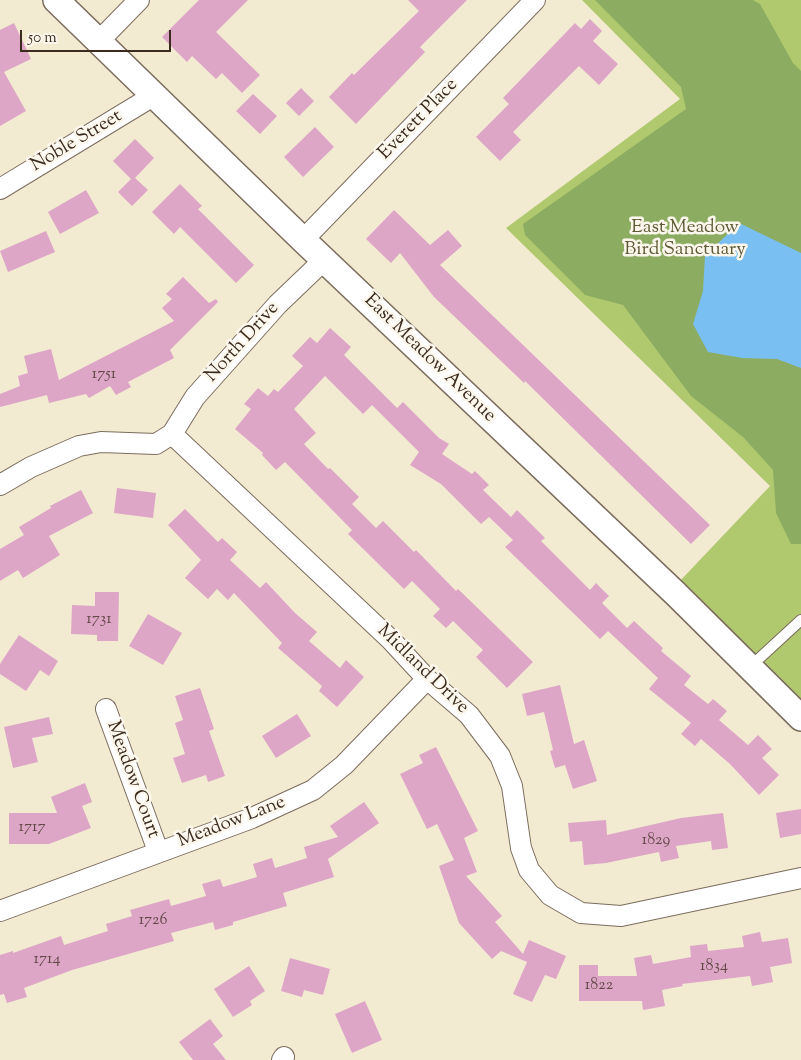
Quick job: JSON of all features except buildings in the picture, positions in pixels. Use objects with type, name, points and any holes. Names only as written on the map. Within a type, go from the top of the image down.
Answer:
[{"type":"street","name":"East Meadow Avenue","points":[[56,0],[303,240],[750,666],[801,718]]},
{"type":"street","points":[[99,41],[139,0]]},
{"type":"street","name":"Everett Place","points":[[303,240],[535,0]]},
{"type":"street","name":"Noble Street","points":[[0,189],[153,96]]},
{"type":"street","name":"North Drive","points":[[172,434],[195,397],[278,304],[324,260]]},
{"type":"street","points":[[0,485],[31,467],[79,446],[101,442],[156,444],[172,434]]},
{"type":"street","name":"Midland Drive","points":[[172,434],[391,640],[427,678],[469,715],[500,756],[512,786],[521,848],[529,870],[550,895],[581,913],[621,916],[801,878]]},
{"type":"street","name":"Meadow Lane","points":[[0,911],[158,851],[252,818],[313,790],[344,765],[427,678]]},
{"type":"street","name":"Meadow Court","points":[[106,709],[158,851]]},
{"type":"lane","points":[[750,666],[801,620]]},
{"type":"green space","name":"East Meadow Bird Sanctuary","points":[[582,0],[801,0],[801,701],[678,583],[770,486],[506,228],[680,99]]},
{"type":"green space","name":"East Meadow Bird Sanctuary","points":[[595,0],[753,0],[760,4],[793,63],[801,71],[801,544],[791,544],[776,513],[773,470],[743,437],[691,396],[623,305],[585,295],[525,235],[523,224],[686,109],[681,87]]},
{"type":"water","points":[[739,223],[801,253],[801,368],[777,359],[742,358],[708,352],[693,324],[703,291],[705,256]]}]
